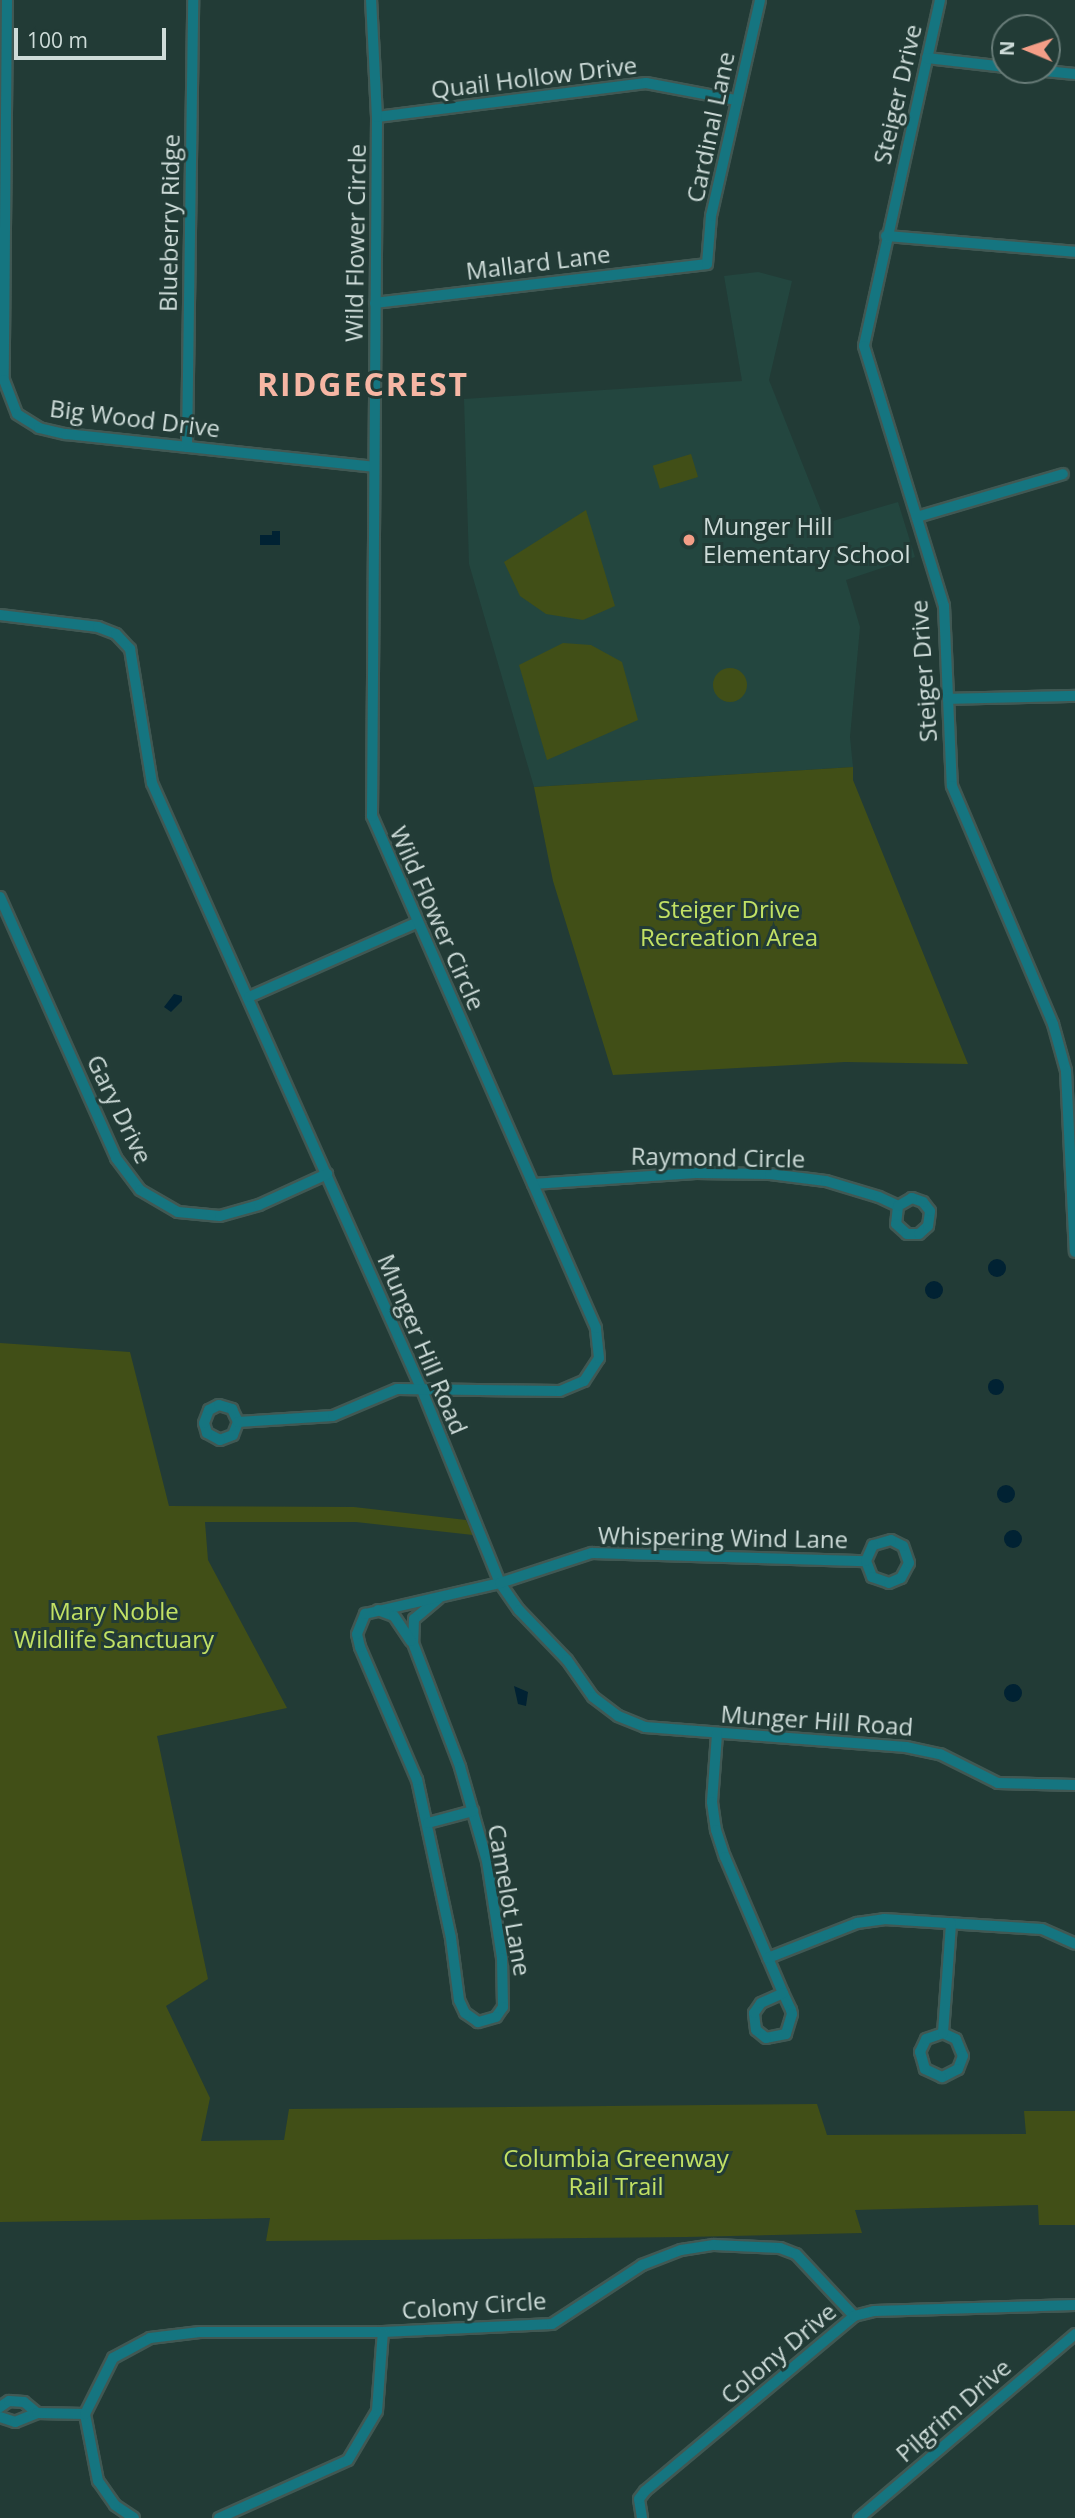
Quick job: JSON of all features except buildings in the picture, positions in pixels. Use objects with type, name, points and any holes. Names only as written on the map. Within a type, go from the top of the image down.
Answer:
[{"type":"street","name":"Big Wood Drive","points":[[7,0],[6,394],[26,423],[51,432],[373,467]]},
{"type":"street","name":"Blueberry Ridge","points":[[187,447],[193,0]]},
{"type":"street","name":"Wild Flower Circle","points":[[238,1422],[333,1416],[391,1390],[560,1391],[579,1385],[597,1366],[596,1328],[416,923],[372,816],[377,117],[371,0]]},
{"type":"street","name":"Cardinal Lane","points":[[706,264],[711,216],[760,0]]},
{"type":"street","name":"Steiger Drive","points":[[940,0],[864,345],[944,606],[952,786],[1053,1024],[1066,1071],[1075,1252]]},
{"type":"street","points":[[927,58],[991,65]]},
{"type":"street","name":"Quail Hollow Drive","points":[[377,117],[646,83],[736,100]]},
{"type":"street","points":[[886,236],[1075,252]]},
{"type":"street","name":"Mallard Lane","points":[[375,303],[706,264]]},
{"type":"street","points":[[917,517],[1063,474]]},
{"type":"street","name":"Munger Hill Road","points":[[0,615],[98,627],[116,634],[130,649],[148,771],[422,1391],[500,1583],[605,1708],[645,1727],[906,1747],[940,1754],[1005,1784],[1075,1785]]},
{"type":"street","points":[[948,699],[1075,696]]},
{"type":"street","name":"Gary Drive","points":[[0,897],[116,1158],[140,1190],[178,1212],[220,1216],[259,1205],[327,1174]]},
{"type":"street","points":[[249,998],[416,923]]},
{"type":"street","name":"Raymond Circle","points":[[533,1184],[696,1173],[770,1174],[826,1181],[898,1206]]},
{"type":"street","name":"Whispering Wind Lane","points":[[891,1540],[903,1546],[909,1563],[901,1578],[884,1583],[869,1574],[866,1561],[873,1545],[891,1540]]},
{"type":"street","name":"Whispering Wind Lane","points":[[500,1583],[572,1559],[613,1551],[866,1561]]},
{"type":"street","points":[[376,1610],[438,1599],[500,1583]]},
{"type":"street","points":[[413,1643],[414,1619],[438,1599]]},
{"type":"street","name":"Camelot Lane","points":[[376,1610],[394,1616],[413,1643],[438,1703],[473,1811],[493,1899],[504,1990],[503,2007],[496,2017],[478,2022],[465,2013],[459,2000],[428,1823],[417,1780],[360,1647],[360,1622],[376,1610]]},
{"type":"street","points":[[717,1734],[712,1802],[716,1830],[792,2014],[791,2027],[783,2036],[766,2038],[756,2030],[754,2013],[761,2003],[783,1993]]},
{"type":"street","name":"Camelot Lane","points":[[428,1823],[473,1811]]},
{"type":"street","points":[[768,1958],[858,1923],[884,1919],[1042,1929],[1075,1944]]},
{"type":"street","points":[[943,2033],[951,1923]]},
{"type":"street","points":[[943,2033],[959,2042],[963,2056],[958,2069],[942,2077],[925,2069],[920,2052],[930,2036],[943,2033]]},
{"type":"street","name":"Colony Circle","points":[[85,2414],[113,2358],[150,2338],[200,2332],[383,2332],[552,2324],[642,2265],[681,2250],[714,2245],[780,2248],[796,2254],[854,2316]]},
{"type":"street","name":"Colony Drive","points":[[642,2518],[639,2499],[645,2491],[854,2316],[886,2310],[1075,2305]]},
{"type":"street","name":"Colony Circle","points":[[219,2518],[348,2460],[377,2411],[383,2332]]},
{"type":"street","name":"Pilgrim Drive","points":[[859,2518],[1075,2334]]},
{"type":"street","points":[[0,2407],[9,2401],[24,2402],[37,2413]]},
{"type":"street","points":[[0,2417],[15,2422],[37,2413],[85,2414],[98,2481],[115,2505],[134,2518]]},
{"type":"shaded area","name":"Munger Hill Elementary School","points":[[758,272],[792,281],[769,380],[826,523],[898,502],[915,557],[846,580],[860,627],[850,737],[853,767],[534,787],[469,564],[464,399],[742,381],[724,276]]},
{"type":"green space","points":[[691,454],[698,477],[660,489],[653,466]]},
{"type":"green space","points":[[586,510],[615,606],[583,620],[546,614],[520,596],[504,562]]},
{"type":"green space","points":[[563,643],[591,645],[622,662],[638,720],[547,760],[519,665]]},
{"type":"green space","points":[[730,668],[742,673],[747,685],[742,697],[730,702],[718,697],[713,685],[718,673]]},
{"type":"green space","name":"Steiger Drive Recreation Area","points":[[853,767],[853,780],[968,1064],[845,1062],[613,1075],[553,881],[534,787]]},
{"type":"green space","points":[[0,1343],[130,1352],[169,1506],[354,1507],[466,1520],[473,1535],[356,1522],[205,1522],[208,1560],[287,1708],[157,1736],[208,1979],[166,2006],[210,2098],[201,2141],[284,2140],[289,2109],[817,2104],[827,2135],[1026,2134],[1024,2111],[1075,2111],[1075,2225],[1039,2225],[1038,2205],[855,2210],[862,2233],[686,2237],[266,2241],[270,2218],[0,2222]]},
{"type":"water","points":[[272,531],[280,531],[280,545],[260,545],[260,535],[272,535]]},
{"type":"water","points":[[174,994],[182,996],[182,1001],[171,1012],[164,1007]]},
{"type":"water","points":[[997,1259],[1003,1262],[1006,1268],[1003,1274],[997,1277],[991,1274],[988,1268],[991,1262]]},
{"type":"water","points":[[934,1281],[940,1284],[943,1290],[940,1296],[934,1299],[928,1296],[925,1290],[928,1284]]},
{"type":"water","points":[[993,1379],[999,1379],[1004,1387],[1002,1393],[993,1395],[988,1390],[988,1384]]},
{"type":"water","points":[[1006,1485],[1012,1488],[1015,1494],[1012,1500],[1006,1503],[1000,1500],[997,1494],[1000,1488]]},
{"type":"water","points":[[1013,1530],[1019,1533],[1022,1539],[1019,1545],[1013,1548],[1007,1545],[1004,1539],[1007,1533]]},
{"type":"water","points":[[1013,1684],[1019,1687],[1022,1693],[1019,1699],[1013,1702],[1007,1699],[1004,1693],[1007,1687]]},
{"type":"water","points":[[514,1686],[528,1692],[526,1706],[518,1704]]},
{"type":"place","name":"Munger Hill Elementary School","points":[[689,540]]},
{"type":"district","name":"RIDGECREST","points":[[363,384]]},
{"type":"park label","name":"Mary Noble Wildlife Sanctuary","points":[[114,1625]]},
{"type":"park label","name":"Columbia Greenway Rail Trail","points":[[616,2172]]}]
